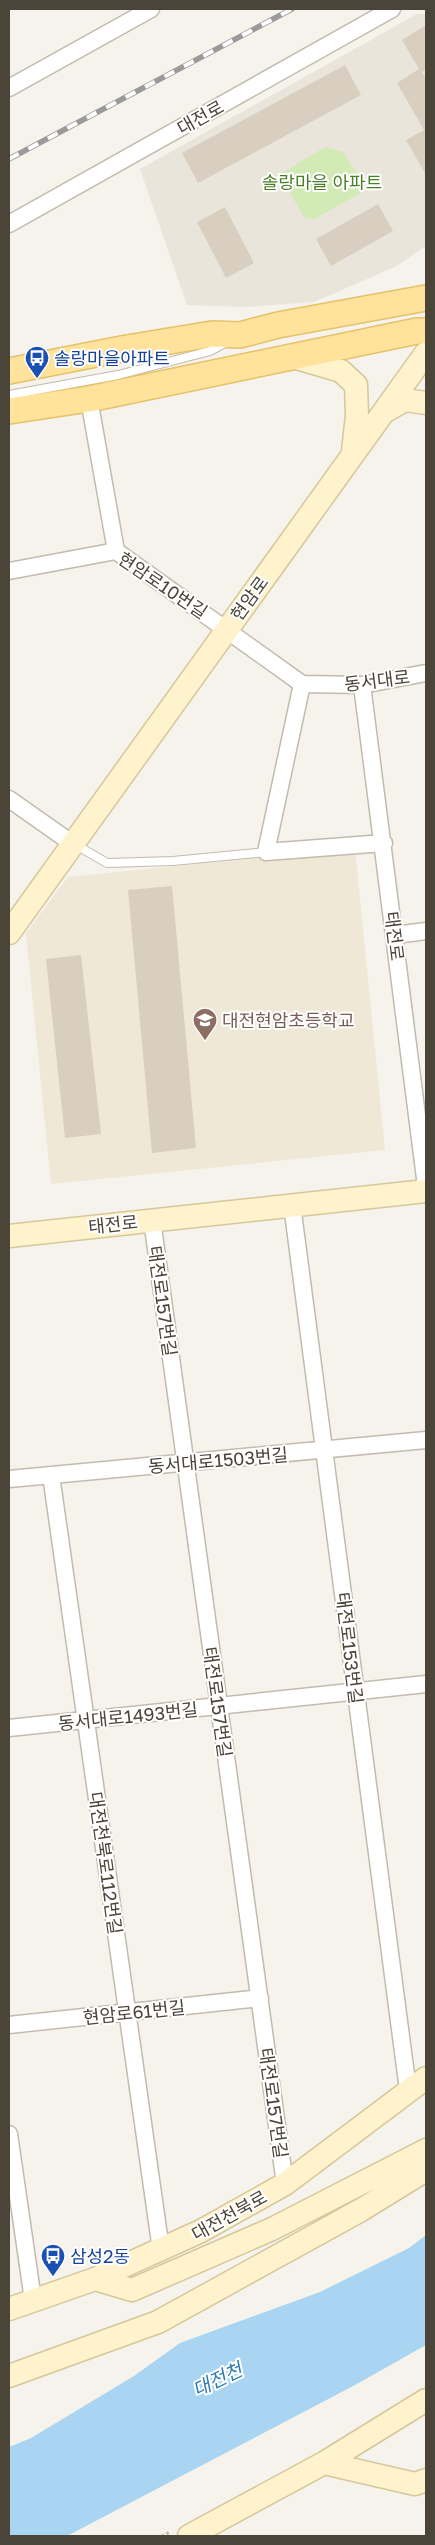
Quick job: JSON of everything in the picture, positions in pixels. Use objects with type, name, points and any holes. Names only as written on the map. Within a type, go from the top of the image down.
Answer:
[{"type":"main road","points":[[9,371],[212,334],[240,335],[278,325],[415,299],[426,282]]},
{"type":"main road","points":[[9,411],[89,399],[417,330],[426,331]]},
{"type":"main road","name":"현암로","points":[[9,933],[426,353]]},
{"type":"main road","points":[[293,357],[341,370],[356,385],[357,416],[353,452]]},
{"type":"main road","points":[[381,414],[405,400],[426,403]]},
{"type":"main road","name":"태전로","points":[[10,1237],[426,1191]]},
{"type":"main road","name":"대전천북로","points":[[9,2309],[95,2279],[201,2231],[285,2184],[417,2084]]},
{"type":"main road","points":[[95,2279],[132,2290],[272,2229],[426,2150]]},
{"type":"main road","points":[[9,2376],[158,2322],[361,2210],[426,2170]]},
{"type":"main road","points":[[189,2536],[324,2463],[426,2400]]},
{"type":"main road","points":[[324,2463],[423,2483]]},
{"type":"street","points":[[9,88],[151,9]]},
{"type":"street","name":"대전로","points":[[9,224],[392,9]]},
{"type":"street","points":[[89,399],[116,551]]},
{"type":"street","name":"현암로10번길","points":[[9,571],[116,551],[227,628]]},
{"type":"street","points":[[227,628],[302,684],[266,852],[384,843]]},
{"type":"street","name":"동서대로","points":[[302,684],[362,685],[426,673]]},
{"type":"street","name":"태전로","points":[[362,685],[384,843],[426,1186]]},
{"type":"street","points":[[9,799],[73,844]]},
{"type":"street","points":[[395,935],[426,931]]},
{"type":"street","name":"태전로153번길","points":[[292,1205],[356,1691],[417,2084]]},
{"type":"street","name":"태전로157번길","points":[[152,1220],[285,2184]]},
{"type":"street","name":"동서대로1503번길","points":[[9,1479],[426,1440]]},
{"type":"street","name":"대전천북로112번길","points":[[51,1475],[161,2250]]},
{"type":"street","name":"동서대로1493번길","points":[[9,1728],[426,1684]]},
{"type":"street","name":"현암로61번길","points":[[9,2025],[260,1998]]},
{"type":"street","points":[[9,2134],[33,2300]]},
{"type":"lane","points":[[9,394],[118,374],[210,350],[240,335]]},
{"type":"lane","points":[[73,844],[107,863],[173,860],[266,852]]},
{"type":"shaded area","points":[[417,14],[426,14],[426,246],[395,267],[314,302],[245,307],[187,305],[140,169]]},
{"type":"shaded area","name":"대전현암초등학교","points":[[355,848],[385,1150],[51,1184],[26,933],[68,877]]},
{"type":"green space","name":"솔랑마을 아파트","points":[[325,147],[343,152],[363,183],[359,194],[314,219],[305,218],[279,175]]},
{"type":"water","name":"대전천","points":[[426,2235],[426,2345],[355,2385],[67,2536],[9,2536],[9,2447],[31,2438],[134,2376],[180,2343],[320,2292],[409,2248]]},
{"type":"building","points":[[426,25],[426,70],[422,72],[426,79],[426,175],[406,140],[424,130],[397,83],[419,69],[402,40]]},
{"type":"building","points":[[345,65],[361,95],[198,183],[182,153]]},
{"type":"building","points":[[378,204],[393,231],[331,266],[316,239]]},
{"type":"building","points":[[225,207],[254,263],[226,278],[197,222]]},
{"type":"building","points":[[172,886],[196,1148],[152,1153],[128,890]]},
{"type":"building","points":[[81,955],[101,1134],[65,1138],[46,959]]},
{"type":"railway","points":[[9,159],[292,9]]},
{"type":"place","name":"솔랑마을아파트","points":[[37,379]]},
{"type":"place","name":"대전현암초등학교","points":[[205,1041]]},
{"type":"place","name":"삼성2동","points":[[53,2277]]}]
